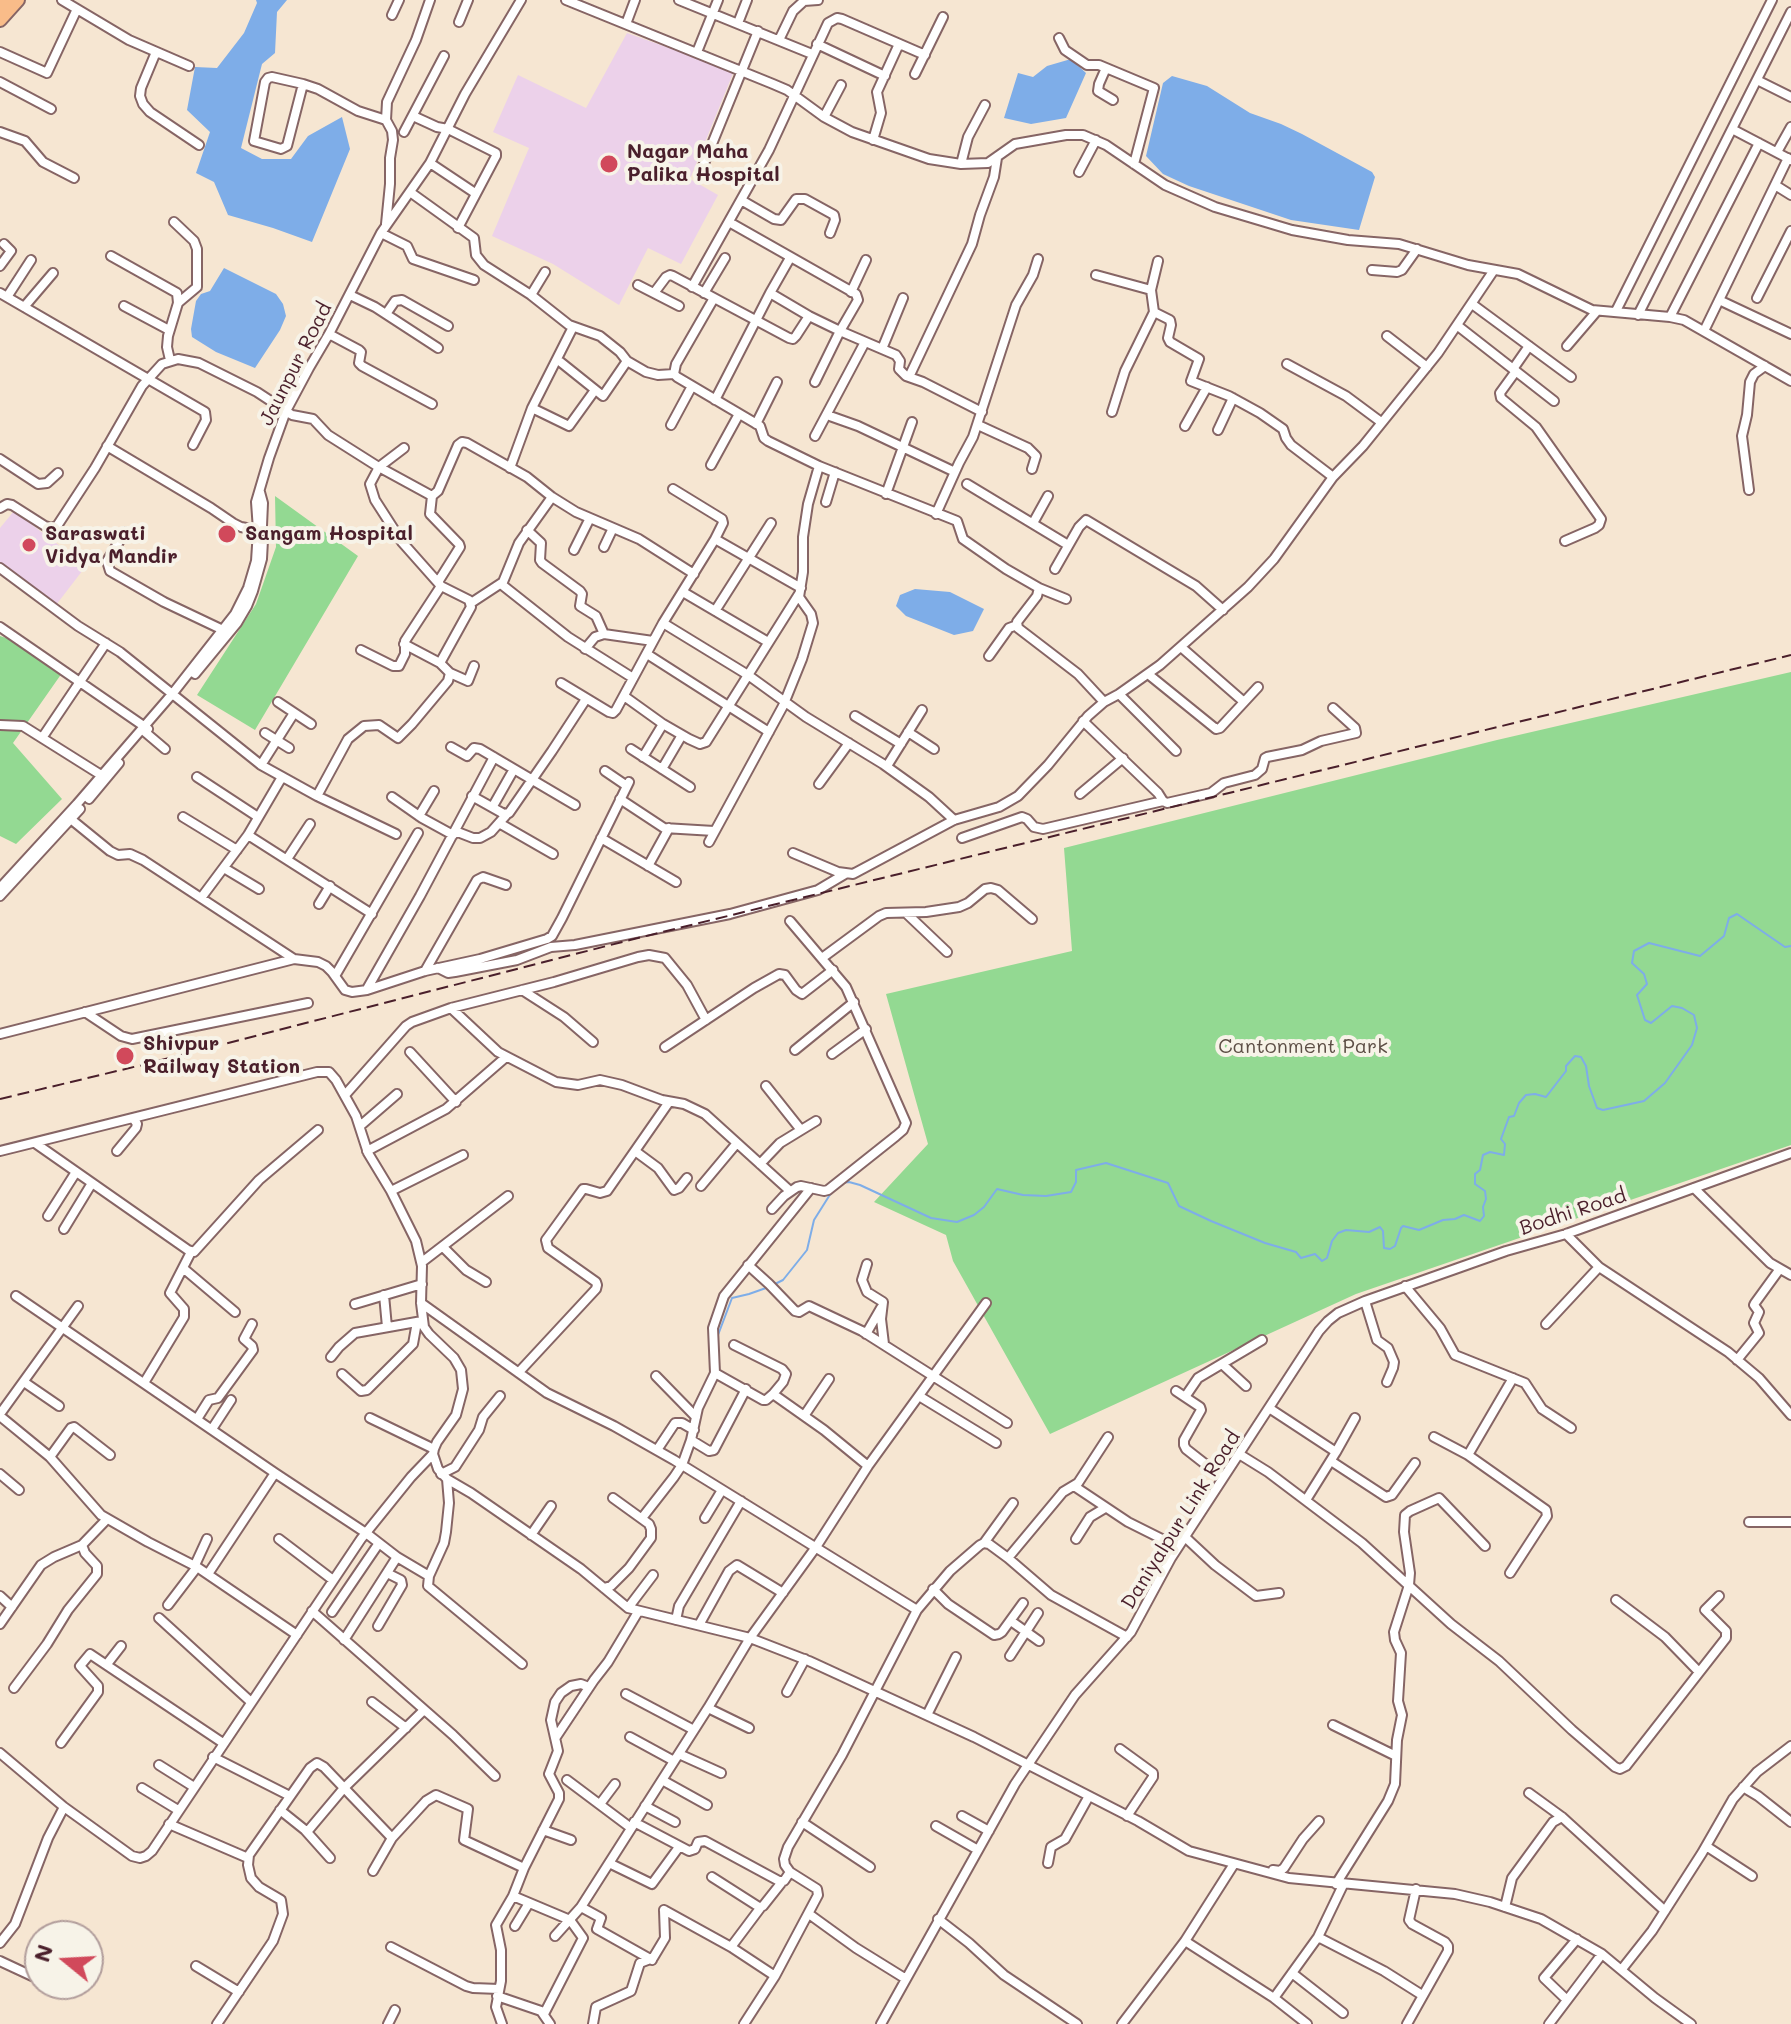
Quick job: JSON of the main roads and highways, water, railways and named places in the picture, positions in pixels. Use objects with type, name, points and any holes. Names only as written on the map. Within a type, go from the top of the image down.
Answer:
[{"type":"highway","points":[[0,5],[5,0]]},
{"type":"highway","points":[[0,20],[18,0]]},
{"type":"water","points":[[256,0],[287,0],[277,12],[275,53],[262,64],[241,148],[262,159],[291,159],[308,136],[342,117],[350,149],[312,242],[228,215],[214,182],[196,173],[210,132],[187,110],[195,67],[217,68],[244,33]]},
{"type":"water","points":[[1071,59],[1086,73],[1066,118],[1031,124],[1004,118],[1018,73],[1033,77],[1047,66]]},
{"type":"water","points":[[1172,76],[1207,86],[1250,113],[1302,134],[1372,172],[1375,177],[1359,230],[1291,220],[1189,186],[1163,174],[1146,156],[1163,83]]},
{"type":"water","points":[[224,268],[276,294],[283,304],[286,316],[280,330],[255,368],[216,352],[192,337],[196,301],[201,294],[210,291]]},
{"type":"water","points":[[915,589],[950,592],[984,609],[973,631],[954,635],[906,616],[896,606],[900,595]]},
{"type":"waterway","points":[[841,1183],[860,1185],[931,1218],[957,1222],[984,1207],[997,1189],[1046,1196],[1071,1192],[1076,1182],[1076,1170],[1106,1163],[1168,1183],[1179,1206],[1265,1243],[1296,1252],[1301,1258],[1315,1254],[1322,1261],[1327,1258],[1332,1241],[1338,1233],[1346,1230],[1369,1232],[1380,1227],[1384,1248],[1390,1249],[1395,1246],[1403,1226],[1419,1230],[1464,1215],[1480,1221],[1484,1216],[1486,1199],[1485,1191],[1475,1184],[1475,1174],[1480,1170],[1483,1155],[1490,1152],[1504,1155],[1505,1144],[1501,1139],[1509,1117],[1514,1116],[1519,1103],[1526,1095],[1546,1097],[1575,1056],[1581,1057],[1586,1066],[1597,1108],[1603,1110],[1644,1101],[1665,1083],[1692,1045],[1697,1028],[1694,1015],[1672,1006],[1651,1023],[1645,1020],[1637,995],[1647,984],[1644,974],[1632,963],[1634,951],[1649,943],[1700,956],[1724,936],[1729,918],[1737,914],[1785,947],[1791,946]]},
{"type":"waterway","points":[[775,1284],[783,1280],[807,1250],[814,1220],[831,1193]]},
{"type":"waterway","points":[[718,1335],[732,1298],[766,1288]]},
{"type":"railway","points":[[0,1099],[630,940],[1791,655]]},
{"type":"place","name":"Nagar Maha Palika Hospital","points":[[609,164]]},
{"type":"place","name":"Sangam Hospital","points":[[227,534]]},
{"type":"place","name":"Saraswati Vidya Mandir","points":[[29,545]]},
{"type":"place","name":"Shivpur Railway Station","points":[[125,1056]]},
{"type":"park label","name":"Cantonment Park","points":[[1303,1047]]}]
